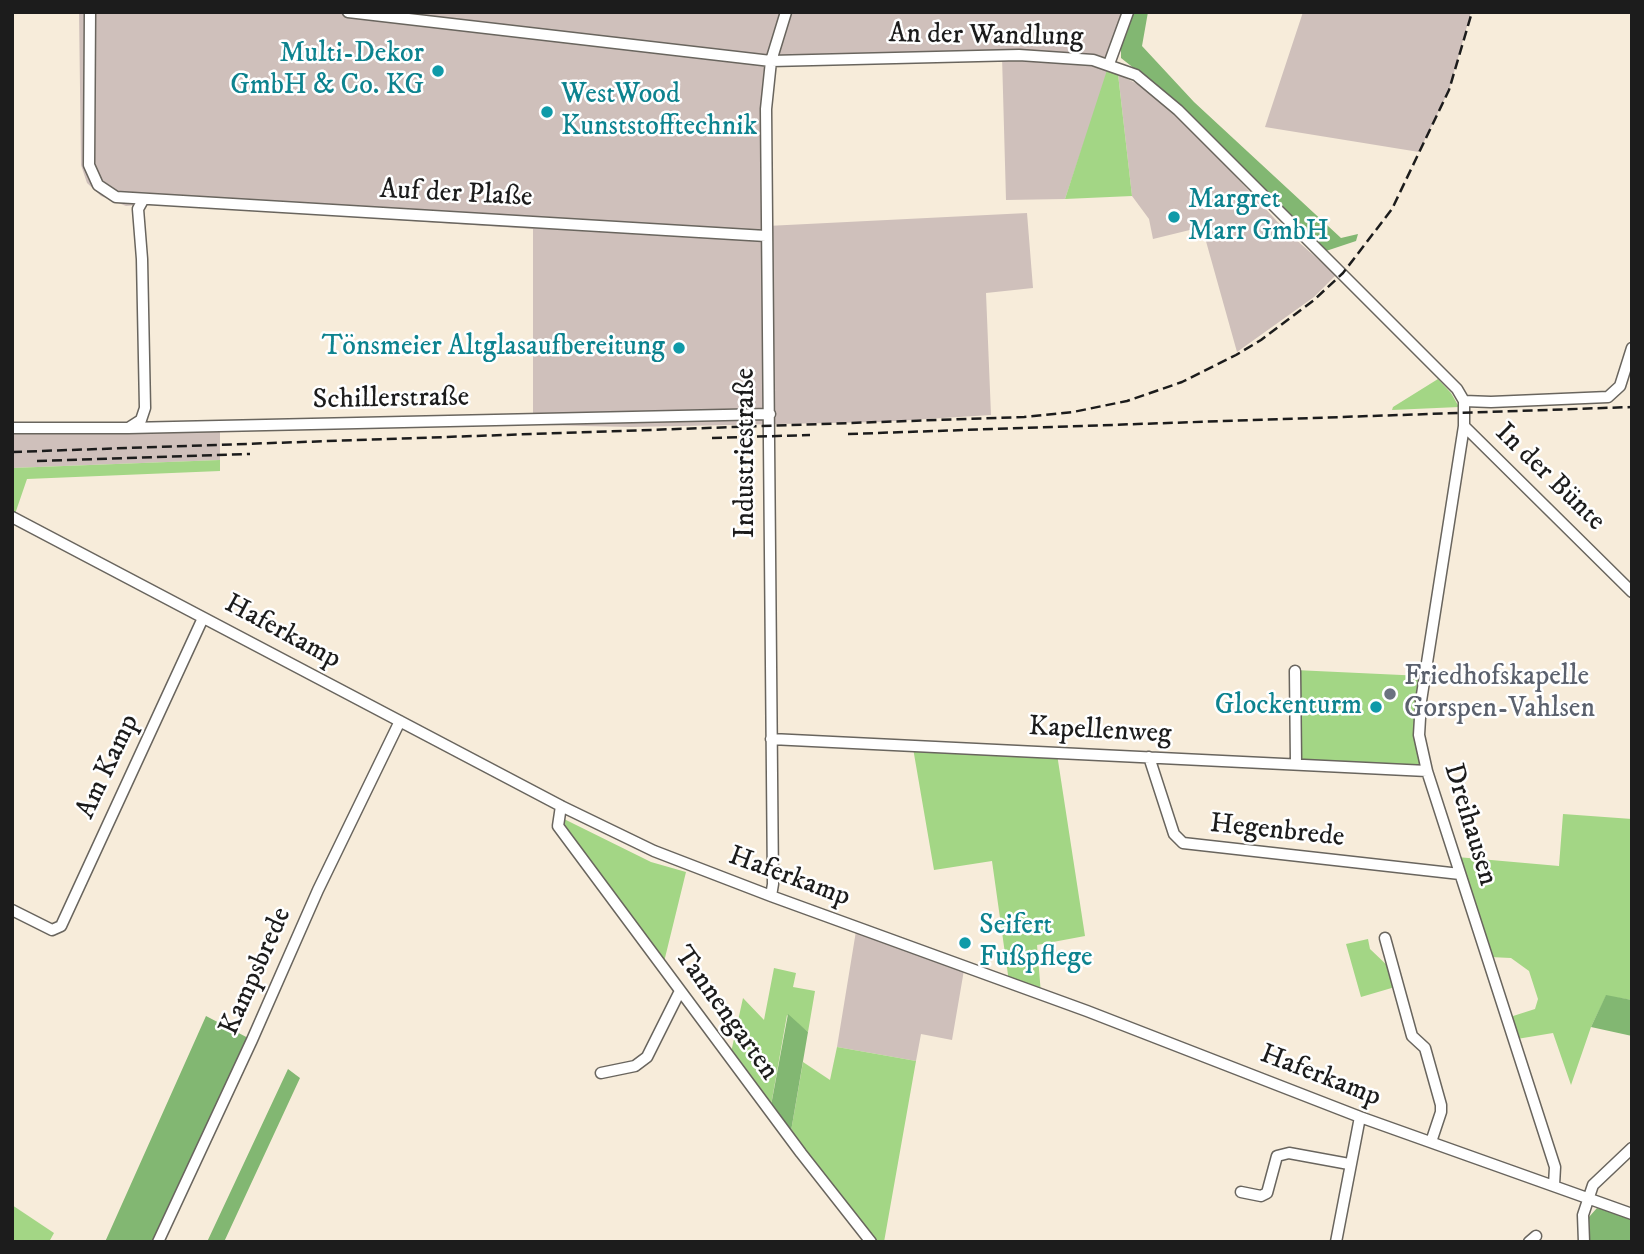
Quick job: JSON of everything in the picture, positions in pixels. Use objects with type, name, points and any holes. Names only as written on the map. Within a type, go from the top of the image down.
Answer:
[{"type":"street","name":"Auf der Plaße","points":[[90,12],[89,165],[98,185],[116,197],[766,236]]},
{"type":"street","name":"An der Wandlung","points":[[348,12],[771,61],[1018,55],[1070,57],[1110,64],[1136,75],[1178,110],[1448,379],[1464,401]]},
{"type":"street","name":"Industriestraße","points":[[771,896],[766,109],[771,61],[786,12]]},
{"type":"street","points":[[1110,64],[1128,12]]},
{"type":"street","points":[[128,428],[141,420],[145,408],[138,209],[143,200]]},
{"type":"street","points":[[1464,426],[1464,401],[1608,397],[1615,393],[1619,386],[1632,348]]},
{"type":"street","name":"Schillerstraße","points":[[12,428],[128,428],[770,414]]},
{"type":"street","name":"In der Bünte","points":[[1464,426],[1632,592]]},
{"type":"street","name":"Dreihausen","points":[[1464,426],[1419,720],[1427,771],[1555,1167],[1554,1185]]},
{"type":"street","name":"Haferkamp","points":[[12,517],[561,806],[654,851],[1087,1011],[1360,1117],[1632,1214]]},
{"type":"street","name":"Am Kamp","points":[[12,910],[52,930],[61,926],[203,618]]},
{"type":"street","points":[[1295,671],[1296,763]]},
{"type":"street","name":"Kampsbrede","points":[[158,1242],[318,890],[400,721]]},
{"type":"street","name":"Kapellenweg","points":[[771,739],[1427,771]]},
{"type":"street","name":"Hegenbrede","points":[[1149,757],[1174,834],[1183,843],[1460,874]]},
{"type":"street","name":"Tannengarten","points":[[561,806],[558,826],[800,1153],[871,1242]]},
{"type":"street","points":[[1385,938],[1412,1036],[1425,1048],[1441,1105],[1431,1142]]},
{"type":"street","points":[[601,1073],[635,1066],[647,1057],[680,991]]},
{"type":"street","points":[[1336,1242],[1360,1117]]},
{"type":"street","points":[[1584,1242],[1583,1215],[1593,1185],[1632,1148]]},
{"type":"street","points":[[1241,1192],[1261,1196],[1267,1193],[1278,1156],[1289,1153],[1349,1164]]},
{"type":"shaded area","points":[[79,12],[381,12],[409,16],[411,12],[1128,12],[1065,199],[1006,200],[1002,56],[771,61],[767,226],[1027,213],[1033,288],[986,293],[991,415],[879,422],[631,427],[491,424],[220,432],[220,460],[12,468],[12,424],[533,418],[533,229],[153,204],[126,206],[101,196],[87,183],[81,165]]},
{"type":"shaded area","points":[[1303,12],[1471,12],[1449,90],[1419,152],[1265,127]]},
{"type":"shaded area","points":[[1118,74],[1139,85],[1162,103],[1204,142],[1285,230],[1336,275],[1314,297],[1237,352],[1202,227],[1153,239],[1149,219],[1132,196]]},
{"type":"shaded area","points":[[856,931],[964,970],[952,1040],[921,1034],[916,1061],[837,1047]]},
{"type":"green space","points":[[1133,12],[1148,12],[1142,46],[1194,102],[1341,238],[1358,234],[1356,241],[1326,251],[1183,107],[1121,58],[1121,45]]},
{"type":"green space","points":[[1109,64],[1118,74],[1132,196],[1065,199]]},
{"type":"green space","points":[[1438,379],[1459,407],[1392,410],[1393,407]]},
{"type":"green space","points":[[220,460],[220,471],[27,479],[15,514],[12,512],[12,468]]},
{"type":"green space","points":[[1295,670],[1423,676],[1424,768],[1296,761]]},
{"type":"green space","points":[[913,748],[1057,754],[1085,936],[1037,945],[1041,994],[1009,982],[992,861],[934,870]]},
{"type":"green space","points":[[1563,814],[1632,819],[1632,1000],[1606,996],[1591,1027],[1571,1085],[1553,1033],[1517,1039],[1510,1017],[1535,1009],[1538,999],[1529,971],[1511,958],[1490,957],[1457,857],[1559,866]]},
{"type":"green space","points":[[564,819],[651,862],[686,872],[663,966],[563,828]]},
{"type":"green space","points":[[1368,939],[1370,949],[1390,968],[1395,987],[1361,997],[1346,944]]},
{"type":"green space","points":[[774,968],[796,973],[793,987],[815,991],[808,1032],[787,1015],[770,1111],[730,1057],[743,998],[764,1020]]},
{"type":"green space","points":[[1606,995],[1632,1000],[1632,1036],[1591,1027]]},
{"type":"green space","points":[[788,1014],[808,1032],[790,1137],[770,1111]]},
{"type":"green space","points":[[206,1016],[252,1040],[155,1242],[105,1242]]},
{"type":"green space","points":[[837,1047],[916,1061],[884,1242],[873,1242],[790,1137],[803,1062],[830,1080]]},
{"type":"green space","points":[[288,1069],[300,1078],[224,1242],[207,1242]]},
{"type":"green space","points":[[12,1205],[54,1233],[49,1242],[12,1242]]},
{"type":"green space","points":[[1597,1208],[1632,1218],[1632,1242],[1590,1242],[1589,1217]]},
{"type":"railway","points":[[12,452],[1024,417],[1073,412],[1127,401],[1182,382],[1236,355],[1261,340],[1314,300],[1343,273],[1392,209],[1449,90],[1472,12]]},
{"type":"railway","points":[[848,434],[1632,407]]},
{"type":"railway","points":[[712,438],[810,435]]},
{"type":"railway","points":[[37,461],[250,454]]},
{"type":"place","name":"Multi-Dekor GmbH & Co. KG","points":[[438,71]]},
{"type":"place","name":"WestWood Kunststofftechnik","points":[[547,112]]},
{"type":"place","name":"Margret Marr GmbH","points":[[1174,217]]},
{"type":"place","name":"Tönsmeier Altglasaufbereitung","points":[[679,348]]},
{"type":"place","name":"Friedhofskapelle Gorspen-Vahlsen","points":[[1390,694]]},
{"type":"place","name":"Glockenturm","points":[[1376,707]]},
{"type":"place","name":"Seifert Fußpflege","points":[[965,943]]}]
